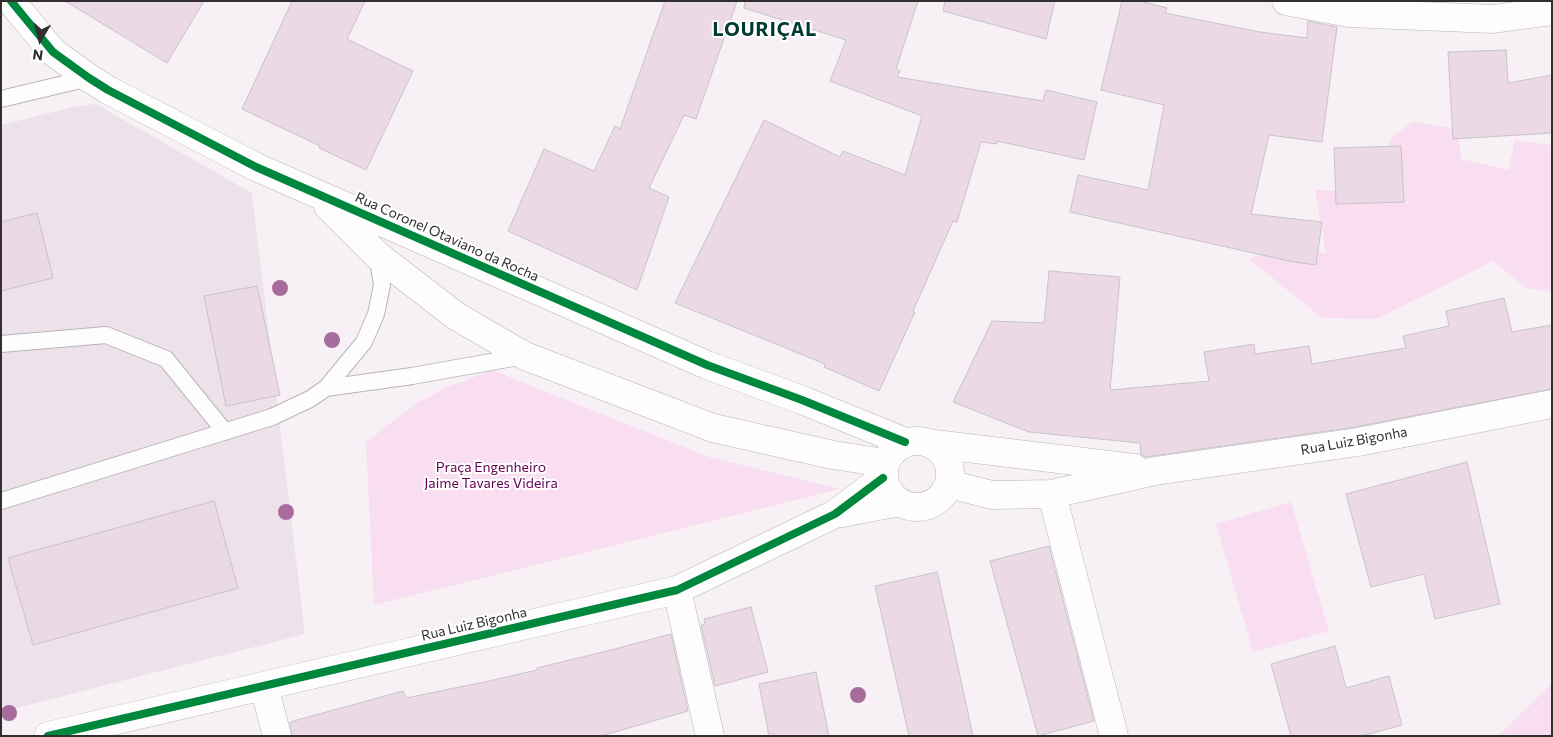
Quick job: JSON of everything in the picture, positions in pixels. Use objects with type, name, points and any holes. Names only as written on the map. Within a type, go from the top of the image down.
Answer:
[{"type":"street","name":"Rua Coronel Otaviano da Rocha","points":[[11,1],[53,52],[89,78],[108,90],[256,167],[707,365],[802,400],[905,442]]},
{"type":"street","points":[[1286,1],[1349,13],[1461,9],[1492,18],[1552,11]]},
{"type":"street","points":[[316,194],[377,255],[456,316],[525,356],[712,428],[833,455],[884,470]]},
{"type":"street","name":"Rua Luiz Bigonha","points":[[949,484],[992,495],[1052,494],[1155,471],[1358,442],[1552,404]]},
{"type":"street","points":[[920,440],[934,444],[945,455],[950,469],[949,484],[941,497],[928,505],[914,507],[899,502],[888,492],[884,470],[892,450],[905,442],[920,440]]},
{"type":"street","name":"Rua Luiz Bigonha","points":[[934,444],[1155,471]]},
{"type":"street","name":"Rua Luiz Bigonha","points":[[835,514],[884,470]]},
{"type":"street","points":[[1052,494],[1114,736]]},
{"type":"street","name":"Rua Luiz Bigonha","points":[[48,736],[677,590],[835,514],[899,502]]},
{"type":"street","points":[[677,590],[710,736]]},
{"type":"street","points":[[264,686],[277,736]]},
{"type":"lane","points":[[1,99],[89,78]]},
{"type":"lane","points":[[1,502],[272,417],[310,399],[326,388],[364,342],[376,314],[382,285],[377,255]]},
{"type":"lane","points":[[1,344],[106,335],[166,359],[225,432]]},
{"type":"lane","points":[[326,388],[412,376],[525,356]]},
{"type":"shaded area","points":[[96,104],[252,193],[305,634],[1,712],[1,125],[78,106]]},
{"type":"green space","points":[[1412,122],[1458,129],[1461,159],[1508,170],[1515,140],[1552,145],[1552,292],[1526,288],[1493,261],[1376,319],[1322,318],[1249,259],[1272,250],[1326,253],[1315,190],[1372,191],[1392,137]]},
{"type":"green space","name":"Praça Engenheiro Jaime Tavares Videira","points":[[492,370],[709,457],[840,489],[374,605],[366,442],[417,403],[448,387]]},
{"type":"green space","points":[[1291,502],[1329,631],[1253,652],[1216,524]]},
{"type":"green space","points":[[1552,683],[1552,736],[1498,736]]},
{"type":"building","points":[[65,1],[204,1],[167,63]]},
{"type":"building","points":[[292,1],[365,1],[347,39],[413,71],[366,170],[242,109]]},
{"type":"building","points":[[665,1],[737,1],[696,119],[684,115],[649,188],[669,197],[637,290],[508,231],[544,149],[594,171],[615,126],[620,129]]},
{"type":"building","points":[[745,1],[918,1],[896,69],[900,71],[897,77],[1043,101],[1046,90],[1097,102],[1084,160],[997,141],[997,144],[981,142],[957,222],[953,221],[879,391],[824,367],[825,364],[675,303],[764,120],[840,157],[843,151],[905,175],[922,116],[830,81],[846,40],[744,8]]},
{"type":"building","points":[[945,1],[1055,1],[1046,39],[943,11]]},
{"type":"building","points":[[1122,1],[1140,1],[1167,8],[1165,13],[1260,32],[1307,38],[1308,21],[1337,27],[1322,142],[1269,135],[1251,214],[1322,222],[1316,265],[1289,261],[1070,212],[1078,175],[1148,190],[1164,105],[1101,90]]},
{"type":"building","points":[[1506,50],[1508,83],[1552,75],[1552,133],[1453,139],[1448,52]]},
{"type":"building","points":[[1401,146],[1404,202],[1336,204],[1334,148]]},
{"type":"building","points":[[37,213],[53,278],[1,291],[1,222]]},
{"type":"building","points":[[1049,271],[1120,277],[1110,390],[1209,381],[1204,352],[1254,344],[1255,354],[1309,346],[1312,364],[1406,348],[1403,336],[1449,326],[1446,311],[1504,298],[1512,332],[1552,325],[1552,389],[1355,427],[1145,457],[1141,454],[1140,443],[1029,432],[953,402],[992,321],[1044,323]]},
{"type":"building","points":[[257,286],[280,395],[226,406],[204,296]]},
{"type":"building","points":[[1467,462],[1500,604],[1435,619],[1424,574],[1371,587],[1346,494]]},
{"type":"building","points":[[214,501],[238,588],[33,645],[8,558]]},
{"type":"building","points":[[1049,546],[1094,721],[1038,736],[990,561]]},
{"type":"building","points":[[937,572],[973,736],[909,736],[875,586]]},
{"type":"building","points":[[751,607],[768,672],[715,686],[701,625],[705,624],[704,619]]},
{"type":"building","points":[[671,634],[688,711],[601,736],[292,736],[290,722],[403,691],[406,698],[489,681]]},
{"type":"building","points":[[1335,646],[1346,688],[1389,676],[1402,725],[1362,736],[1291,736],[1271,664]]},
{"type":"building","points":[[816,672],[829,736],[769,736],[759,684]]},
{"type":"cycle path","points":[[11,1],[53,52],[89,78],[108,90],[256,167],[707,365],[802,400],[905,442]]},
{"type":"cycle path","points":[[48,736],[677,590],[835,514],[883,478]]},
{"type":"district","name":"LOURIÇAL","points":[[765,30]]}]
